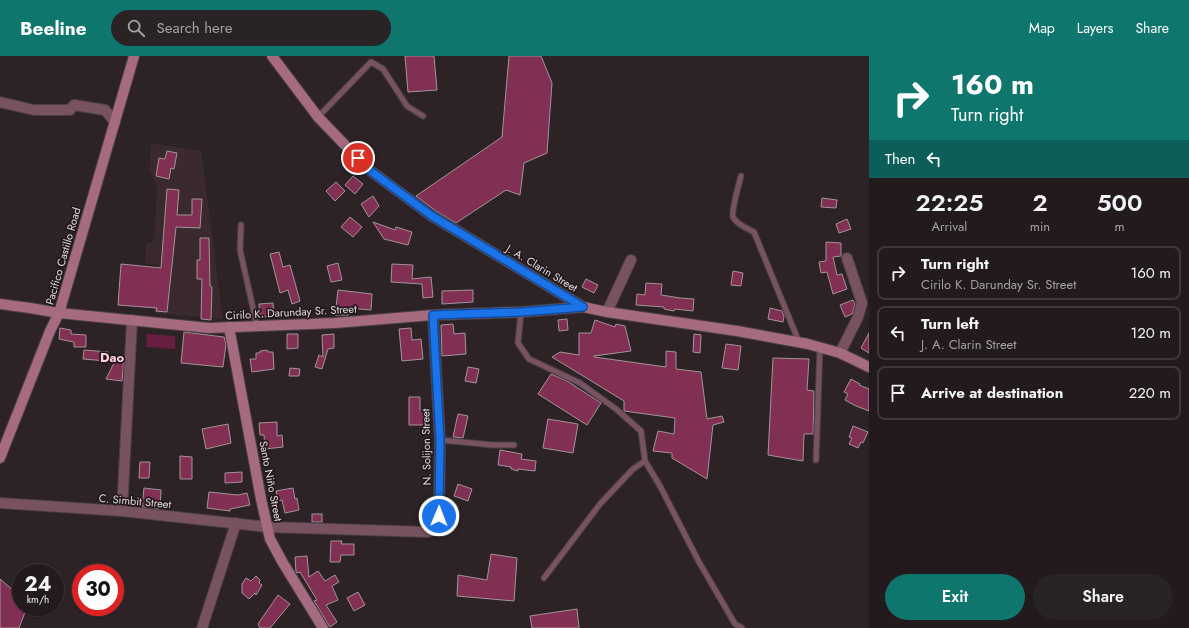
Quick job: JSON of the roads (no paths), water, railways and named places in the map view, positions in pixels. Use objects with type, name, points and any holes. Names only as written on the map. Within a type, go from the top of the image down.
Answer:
[{"type":"main road","name":"Pacifico Castillo Road","points":[[0,458],[50,331],[59,313],[134,56]]},
{"type":"main road","name":"J. A. Clarin Street","points":[[272,56],[318,117],[368,169],[432,216],[583,307],[799,342],[840,353],[869,367]]},
{"type":"main road","name":"Cirilo K. Darunday Sr. Street","points":[[0,304],[59,313],[209,328],[335,323],[433,315],[521,312],[583,307]]},
{"type":"main road","name":"Santo Niño Street","points":[[229,327],[261,499],[270,539],[323,628]]},
{"type":"street","points":[[0,102],[34,110],[70,110],[74,105],[105,110],[115,122]]},
{"type":"street","points":[[840,353],[858,317],[862,303],[847,258]]},
{"type":"street","points":[[607,312],[630,260]]},
{"type":"street","name":"N. Solijon Street","points":[[268,527],[428,532],[438,528],[440,440],[433,315]]},
{"type":"street","points":[[122,512],[132,320]]},
{"type":"street","name":"C. Simbit Street","points":[[0,502],[122,512],[268,527]]},
{"type":"street","points":[[202,628],[236,523]]},
{"type":"lane","points":[[318,117],[371,62],[383,69],[407,106],[423,116]]},
{"type":"lane","points":[[741,176],[733,210],[733,217],[737,222],[754,232],[799,342]]},
{"type":"lane","points":[[241,225],[240,250],[257,326]]},
{"type":"lane","points":[[521,312],[518,343],[529,359],[580,383],[616,408],[641,431],[646,462],[660,486],[698,562],[735,624],[742,628]]},
{"type":"lane","points":[[816,460],[820,347]]},
{"type":"lane","points":[[440,440],[493,445],[514,445]]},
{"type":"lane","points":[[544,578],[600,504],[633,468],[646,462]]},
{"type":"district","name":"Dao","points":[[112,357]]}]
